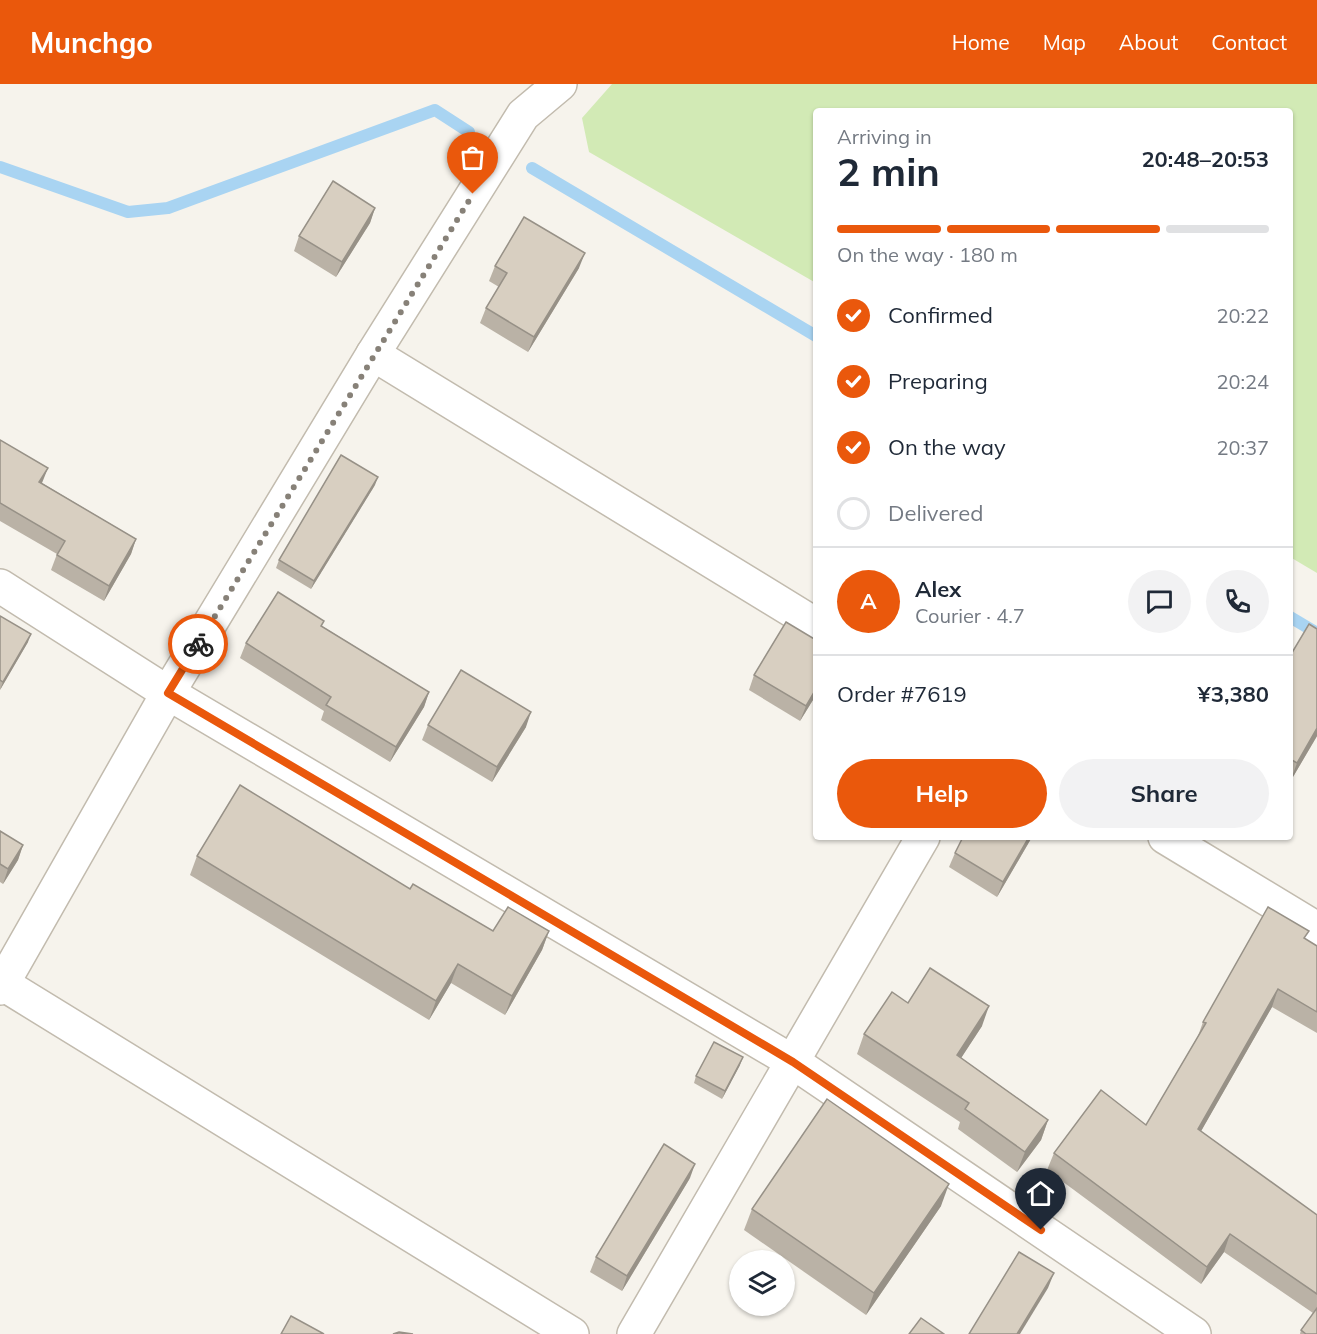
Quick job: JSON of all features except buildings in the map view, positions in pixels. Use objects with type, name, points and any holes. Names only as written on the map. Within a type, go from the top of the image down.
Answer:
[{"type":"street","points":[[560,84],[523,115],[373,354],[168,693],[1,985],[572,1334]]},
{"type":"street","points":[[373,354],[813,623]]},
{"type":"street","points":[[0,586],[168,693],[793,1062],[1194,1334]]},
{"type":"street","points":[[634,1334],[921,840]]},
{"type":"street","points":[[1170,840],[1317,929]]},
{"type":"green space","points":[[612,84],[1317,84],[1317,573],[1293,559],[1293,108],[813,108],[813,281],[589,152],[582,118]]},
{"type":"waterway","points":[[0,167],[128,212],[168,208],[435,110],[469,132]]},
{"type":"waterway","points":[[532,168],[813,334]]},
{"type":"waterway","points":[[1293,619],[1317,633]]},
{"type":"way so far","points":[[198,644],[373,354],[473,194]]},
{"type":"route","points":[[198,644],[168,693],[793,1062],[1041,1230]]}]
